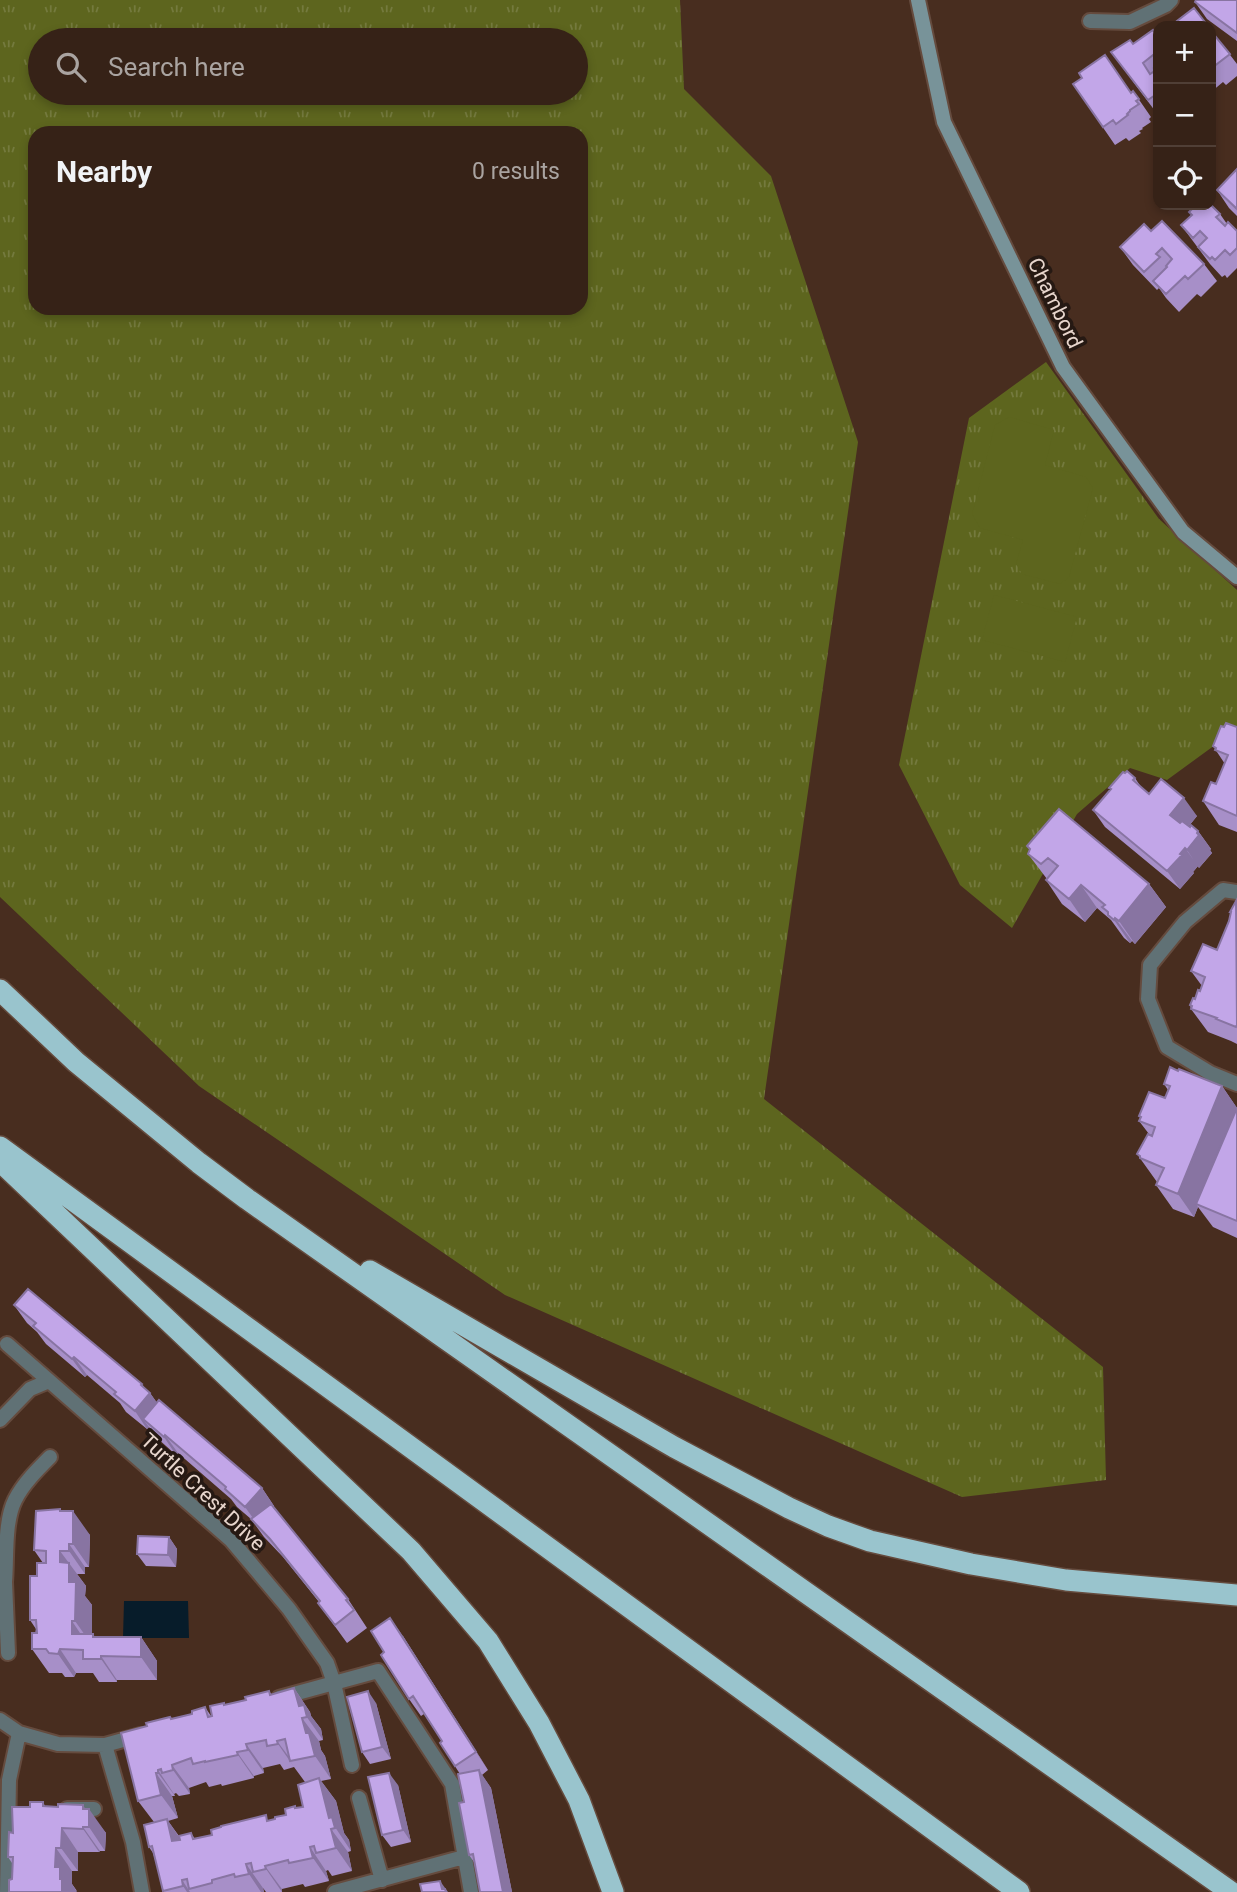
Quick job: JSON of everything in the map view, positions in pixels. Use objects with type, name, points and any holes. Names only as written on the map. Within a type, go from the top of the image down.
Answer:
[{"type":"highway","points":[[0,990],[76,1062],[247,1199],[1231,1892]]},
{"type":"highway","points":[[0,1147],[1019,1892]]},
{"type":"highway","points":[[0,1161],[411,1551],[488,1641],[539,1724],[579,1800],[613,1892]]},
{"type":"highway","points":[[247,1199],[674,1447],[828,1526],[870,1541],[971,1564],[1066,1580],[1237,1595]]},
{"type":"street","name":"Chambord","points":[[918,0],[944,122],[1063,367],[1183,532],[1237,577]]},
{"type":"street","points":[[1090,22],[1130,22],[1171,0]]},
{"type":"street","points":[[1237,892],[1223,890],[1185,922],[1150,965],[1148,999],[1167,1047],[1210,1073],[1237,1084]]},
{"type":"street","name":"Turtle Crest Drive","points":[[8,1344],[231,1541],[289,1609],[327,1663],[352,1765]]},
{"type":"street","points":[[0,1420],[30,1389],[49,1381]]},
{"type":"street","points":[[8,1653],[2,1582],[9,1519],[15,1501],[28,1480],[50,1457]]},
{"type":"street","points":[[267,1701],[378,1671],[452,1784],[471,1892]]},
{"type":"street","points":[[0,1720],[19,1733],[58,1744],[105,1745],[159,1730]]},
{"type":"street","points":[[7,1892],[9,1780],[19,1733]]},
{"type":"street","points":[[105,1745],[132,1842],[142,1892]]},
{"type":"street","points":[[359,1798],[382,1880]]},
{"type":"street","points":[[57,1808],[94,1809]]},
{"type":"street","points":[[335,1892],[464,1857]]},
{"type":"green space","points":[[0,0],[680,0],[684,89],[771,176],[858,442],[764,1099],[1103,1367],[1106,1480],[962,1497],[505,1295],[199,1086],[0,897]]},
{"type":"green space","points":[[1046,362],[1159,519],[1237,590],[1237,729],[1167,780],[1130,768],[1077,814],[1012,928],[960,885],[899,765],[969,418]]},
{"type":"green space","points":[[1009,417],[1054,430],[1045,465],[1086,477],[1093,488],[1069,577],[1060,584],[1022,574],[1016,564],[1023,540],[980,528],[972,514],[995,425]]},
{"type":"green space","points":[[994,595],[1077,617],[1065,662],[982,640]]},
{"type":"water","points":[[124,1601],[188,1601],[189,1638],[123,1638]]},
{"type":"building","points":[[1237,0],[1237,33],[1195,2]]},
{"type":"building","points":[[1194,8],[1204,21],[1177,21]]},
{"type":"building","points":[[1153,30],[1153,55],[1143,63],[1150,74],[1153,72],[1153,96],[1148,100],[1111,52],[1130,40],[1133,44]]},
{"type":"building","points":[[1216,37],[1230,54],[1216,65]]},
{"type":"building","points":[[1105,55],[1131,93],[1133,91],[1139,99],[1136,101],[1139,104],[1116,124],[1113,120],[1103,127],[1073,84],[1082,78],[1079,73]]},
{"type":"building","points":[[1237,169],[1237,209],[1217,190]]},
{"type":"building","points":[[1216,210],[1220,214],[1216,217],[1225,226],[1228,222],[1237,231],[1237,248],[1230,255],[1225,250],[1215,260],[1212,257],[1210,259],[1198,247],[1207,238],[1200,231],[1193,238],[1181,225],[1192,215],[1189,212]]},
{"type":"building","points":[[1162,221],[1204,264],[1188,279],[1185,276],[1166,294],[1153,281],[1172,259],[1162,248],[1156,254],[1160,257],[1144,272],[1120,247],[1144,224],[1151,231]]},
{"type":"building","points":[[1226,723],[1237,727],[1237,816],[1203,801],[1211,782],[1216,784],[1228,755],[1215,750],[1213,746],[1221,726],[1224,727]]},
{"type":"building","points":[[1127,771],[1149,794],[1161,779],[1184,798],[1170,815],[1198,831],[1199,835],[1167,871],[1093,810],[1111,789],[1109,788]]},
{"type":"building","points":[[1059,809],[1149,884],[1119,921],[1108,915],[1102,907],[1105,905],[1081,885],[1069,899],[1046,880],[1058,866],[1048,858],[1041,864],[1028,854],[1030,849],[1027,846]]},
{"type":"building","points":[[1236,901],[1236,1027],[1191,1009],[1190,1005],[1198,990],[1200,991],[1205,977],[1191,971],[1203,944],[1217,950]]},
{"type":"building","points":[[1170,1067],[1222,1086],[1178,1194],[1156,1185],[1164,1168],[1140,1158],[1137,1154],[1148,1134],[1152,1136],[1155,1127],[1139,1121],[1139,1116],[1149,1092],[1165,1098],[1170,1086],[1164,1084]]},
{"type":"building","points":[[1237,1108],[1237,1221],[1196,1204]]},
{"type":"building","points":[[28,1289],[150,1393],[135,1411],[74,1357],[72,1359],[33,1326],[36,1323],[14,1305]]},
{"type":"building","points":[[159,1400],[262,1488],[245,1507],[225,1489],[226,1487],[143,1419]]},
{"type":"building","points":[[271,1504],[354,1610],[335,1625],[318,1603],[320,1601],[251,1519]]},
{"type":"building","points":[[36,1511],[73,1511],[73,1544],[69,1544],[69,1551],[60,1551],[60,1562],[69,1563],[69,1582],[76,1582],[72,1634],[141,1637],[141,1657],[101,1656],[101,1659],[83,1659],[83,1650],[60,1649],[58,1654],[49,1653],[46,1649],[32,1649],[32,1633],[37,1633],[36,1620],[30,1620],[30,1576],[37,1576],[37,1563],[46,1563],[46,1551],[34,1550]]},
{"type":"building","points":[[138,1536],[169,1537],[168,1555],[137,1554]]},
{"type":"building","points":[[390,1618],[476,1752],[455,1766],[413,1696],[409,1699],[381,1655],[384,1652],[371,1631]]},
{"type":"building","points":[[294,1688],[299,1706],[304,1705],[307,1717],[302,1718],[315,1756],[290,1761],[285,1739],[277,1741],[278,1744],[267,1746],[266,1740],[246,1744],[248,1750],[237,1752],[238,1755],[193,1764],[191,1758],[172,1765],[173,1770],[162,1773],[161,1769],[158,1770],[156,1773],[161,1795],[138,1801],[121,1733],[147,1726],[146,1723],[192,1714],[192,1711],[205,1707],[208,1717],[212,1716],[210,1706],[246,1700],[245,1697],[269,1691],[270,1695]]},
{"type":"building","points":[[368,1691],[382,1747],[362,1752],[347,1697]]},
{"type":"building","points":[[479,1770],[503,1892],[480,1892],[473,1854],[469,1855],[459,1803],[464,1802],[458,1774]]},
{"type":"building","points":[[389,1773],[403,1830],[382,1835],[368,1777]]},
{"type":"building","points":[[319,1778],[329,1818],[332,1817],[335,1828],[331,1829],[336,1848],[316,1853],[314,1846],[310,1847],[313,1858],[289,1863],[288,1860],[253,1872],[251,1863],[246,1864],[249,1874],[235,1877],[234,1874],[189,1889],[187,1879],[182,1880],[183,1886],[163,1891],[144,1825],[167,1819],[172,1841],[180,1840],[179,1836],[191,1833],[193,1839],[212,1835],[211,1830],[221,1826],[266,1815],[267,1821],[275,1819],[286,1815],[285,1809],[303,1807],[298,1785]]},
{"type":"building","points":[[30,1802],[43,1802],[43,1806],[58,1807],[58,1804],[83,1805],[83,1809],[89,1809],[89,1827],[62,1828],[61,1848],[56,1848],[55,1867],[60,1867],[62,1892],[9,1892],[13,1857],[8,1857],[9,1832],[13,1833],[12,1807],[30,1807]]},
{"type":"building","points":[[440,1881],[446,1892],[422,1892],[420,1884]]}]
